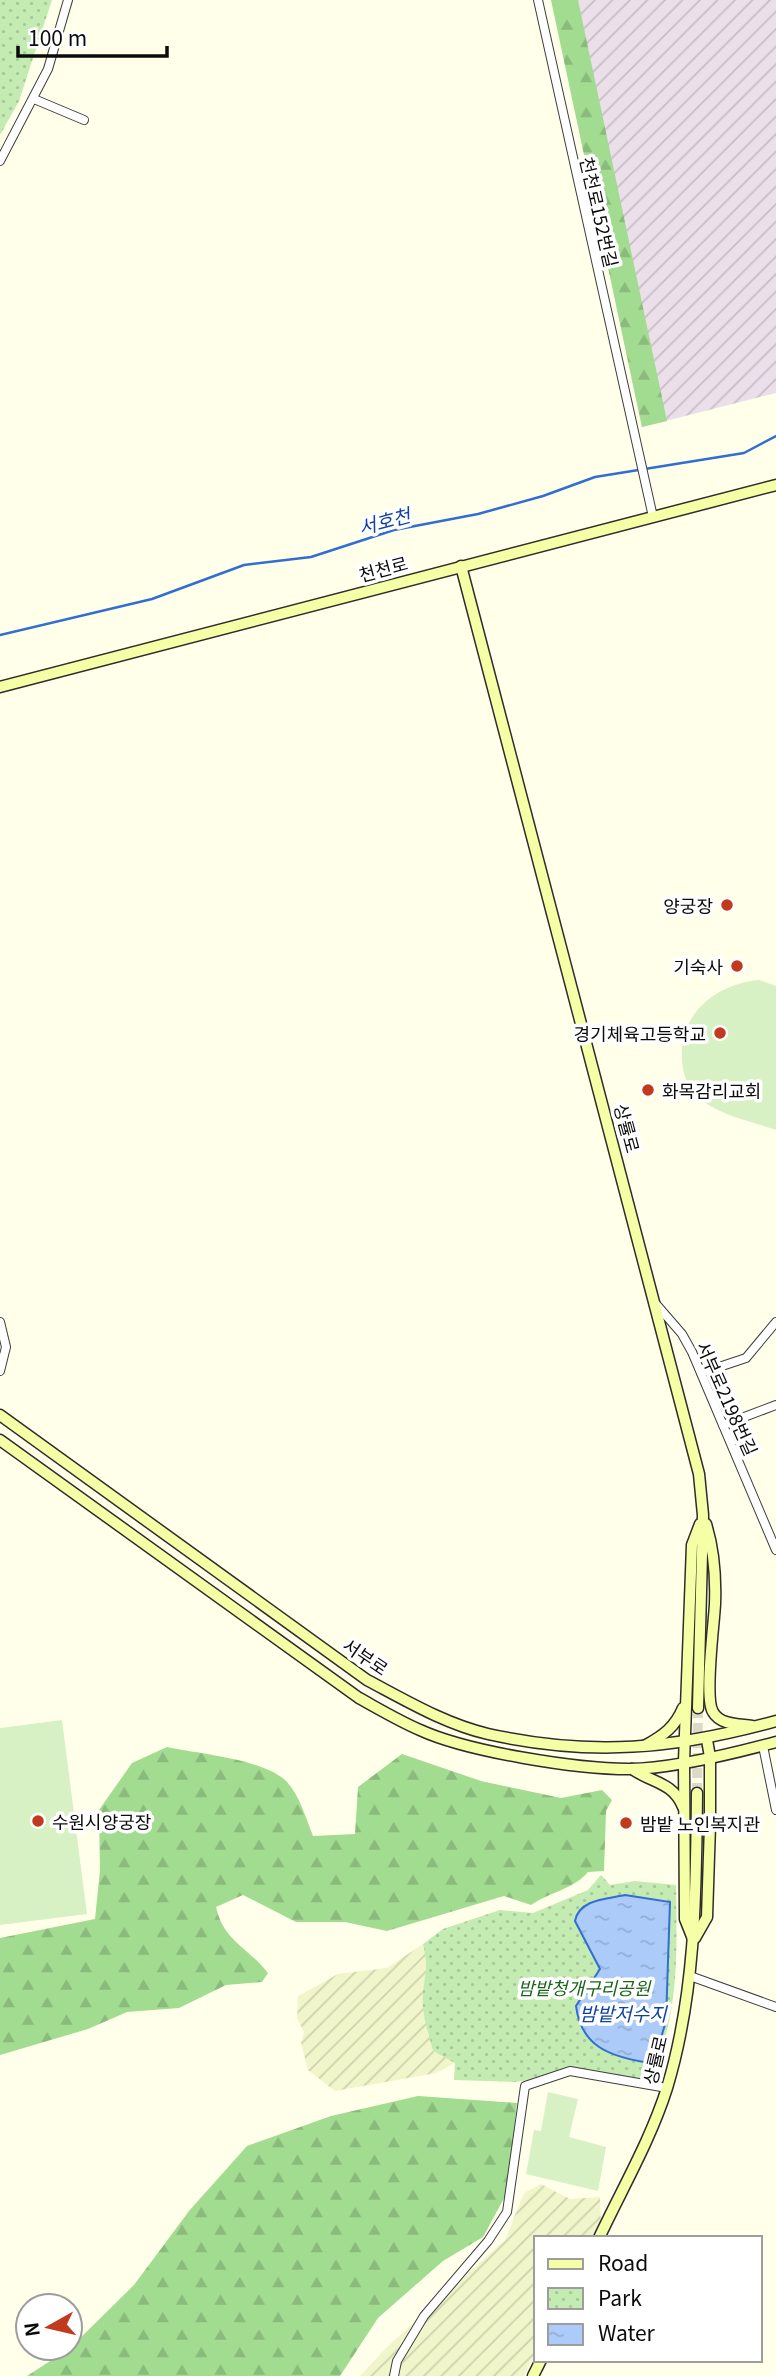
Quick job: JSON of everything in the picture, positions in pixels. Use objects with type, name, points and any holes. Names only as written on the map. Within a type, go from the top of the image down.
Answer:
[{"type":"main road","name":"천천로","points":[[0,687],[776,485]]},
{"type":"main road","name":"상률로","points":[[461,566],[699,1474],[703,1515],[698,1708]]},
{"type":"main road","name":"서부로","points":[[0,1415],[366,1680],[425,1711],[487,1733],[603,1750],[685,1744],[776,1721]]},
{"type":"main road","points":[[0,1440],[359,1698],[422,1731],[476,1748],[595,1767],[632,1769],[710,1757],[776,1742]]},
{"type":"main road","points":[[694,1941],[684,1919],[684,1761],[692,1545],[703,1515]]},
{"type":"main road","points":[[703,1515],[712,1545],[715,1590],[709,1695],[713,1712],[724,1721],[758,1726]]},
{"type":"main road","points":[[641,1748],[665,1735],[677,1722],[686,1702]]},
{"type":"main road","points":[[694,1941],[706,1917],[710,1757],[707,1740]]},
{"type":"main road","points":[[632,1769],[646,1779],[665,1783],[678,1796],[685,1814]]},
{"type":"main road","name":"상률로","points":[[600,2236],[667,2088],[690,1976],[694,1941],[697,1793]]},
{"type":"street","points":[[0,161],[47,69],[68,0]]},
{"type":"street","name":"천천로152번길","points":[[538,0],[653,517]]},
{"type":"street","points":[[34,99],[85,120]]},
{"type":"street","name":"서부로2198번길","points":[[656,1304],[682,1334],[776,1550]]},
{"type":"street","points":[[0,1322],[6,1347],[0,1371]]},
{"type":"street","points":[[701,1373],[746,1357],[776,1322]]},
{"type":"street","points":[[723,1425],[776,1405]]},
{"type":"street","points":[[762,1746],[776,1810]]},
{"type":"street","points":[[690,1976],[776,2007]]},
{"type":"street","points":[[394,2376],[397,2361],[424,2316],[488,2241],[507,2212],[525,2086],[570,2071],[667,2088]]},
{"type":"shaded area","points":[[552,0],[776,0],[776,393],[642,427]]},
{"type":"green space","points":[[0,0],[52,0],[19,101],[0,135]]},
{"type":"green space","points":[[551,0],[578,0],[667,421],[642,427]]},
{"type":"green space","points":[[759,980],[776,986],[776,1130],[734,1117],[704,1102],[690,1088],[683,1066],[682,1044],[686,1029],[703,1004],[728,988]]},
{"type":"green space","name":"수원시양궁장","points":[[62,1720],[87,1914],[0,1925],[0,1728]]},
{"type":"green space","points":[[167,1747],[248,1763],[277,1774],[296,1794],[313,1836],[355,1834],[358,1787],[402,1754],[481,1781],[561,1798],[602,1790],[612,1800],[606,1811],[604,1871],[588,1872],[576,1882],[531,1905],[504,1896],[387,1931],[345,1922],[296,1922],[243,1895],[216,1907],[231,1936],[268,1973],[262,1982],[226,1985],[179,2008],[127,2012],[88,2029],[0,2055],[0,1938],[95,1919],[100,1870],[99,1810],[132,1763]]},
{"type":"green space","name":"밤밭청개구리공원","points":[[601,1875],[610,1885],[635,1881],[676,1885],[674,1990],[665,2039],[645,2089],[607,2079],[565,2075],[515,2082],[454,2080],[455,2063],[433,2051],[426,2023],[423,2009],[426,1964],[423,1944],[443,1929],[500,1910],[533,1913],[588,1890]]},
{"type":"green space","points":[[423,1944],[429,1966],[423,1996],[433,2051],[455,2063],[436,2073],[335,2091],[308,2070],[301,2043],[304,2032],[297,2018],[298,1996],[338,1974],[387,1968]]},
{"type":"green space","points":[[548,2092],[578,2099],[569,2137],[606,2147],[598,2191],[526,2174],[534,2130],[541,2131]]},
{"type":"green space","points":[[418,2096],[517,2103],[508,2191],[483,2237],[443,2261],[378,2318],[340,2376],[27,2376],[48,2362],[84,2362],[84,2334],[134,2285],[189,2211],[247,2146],[331,2116]]},
{"type":"green space","points":[[541,2184],[570,2199],[600,2197],[601,2225],[596,2236],[534,2236],[534,2356],[524,2376],[360,2376],[387,2347],[505,2240],[524,2193]]},
{"type":"water","name":"밤밭저수지","points":[[625,1895],[670,1902],[666,2021],[656,2055],[644,2062],[608,2052],[590,2040],[579,2020],[576,2006],[600,1969],[575,1921],[578,1914],[582,1908],[595,1901]]},
{"type":"waterway","name":"서호천","points":[[0,635],[152,599],[244,565],[311,557],[394,530],[478,514],[543,496],[595,477],[744,453],[776,436]]},
{"type":"tunnel","points":[[697,1793],[698,1708]]},
{"type":"place","name":"양궁장","points":[[727,905]]},
{"type":"place","name":"기숙사","points":[[737,966]]},
{"type":"place","name":"경기체육고등학교","points":[[720,1033]]},
{"type":"place","name":"화목감리교회","points":[[648,1090]]},
{"type":"place","name":"수원시양궁장","points":[[38,1821]]},
{"type":"place","name":"밤밭 노인복지관","points":[[626,1823]]}]
